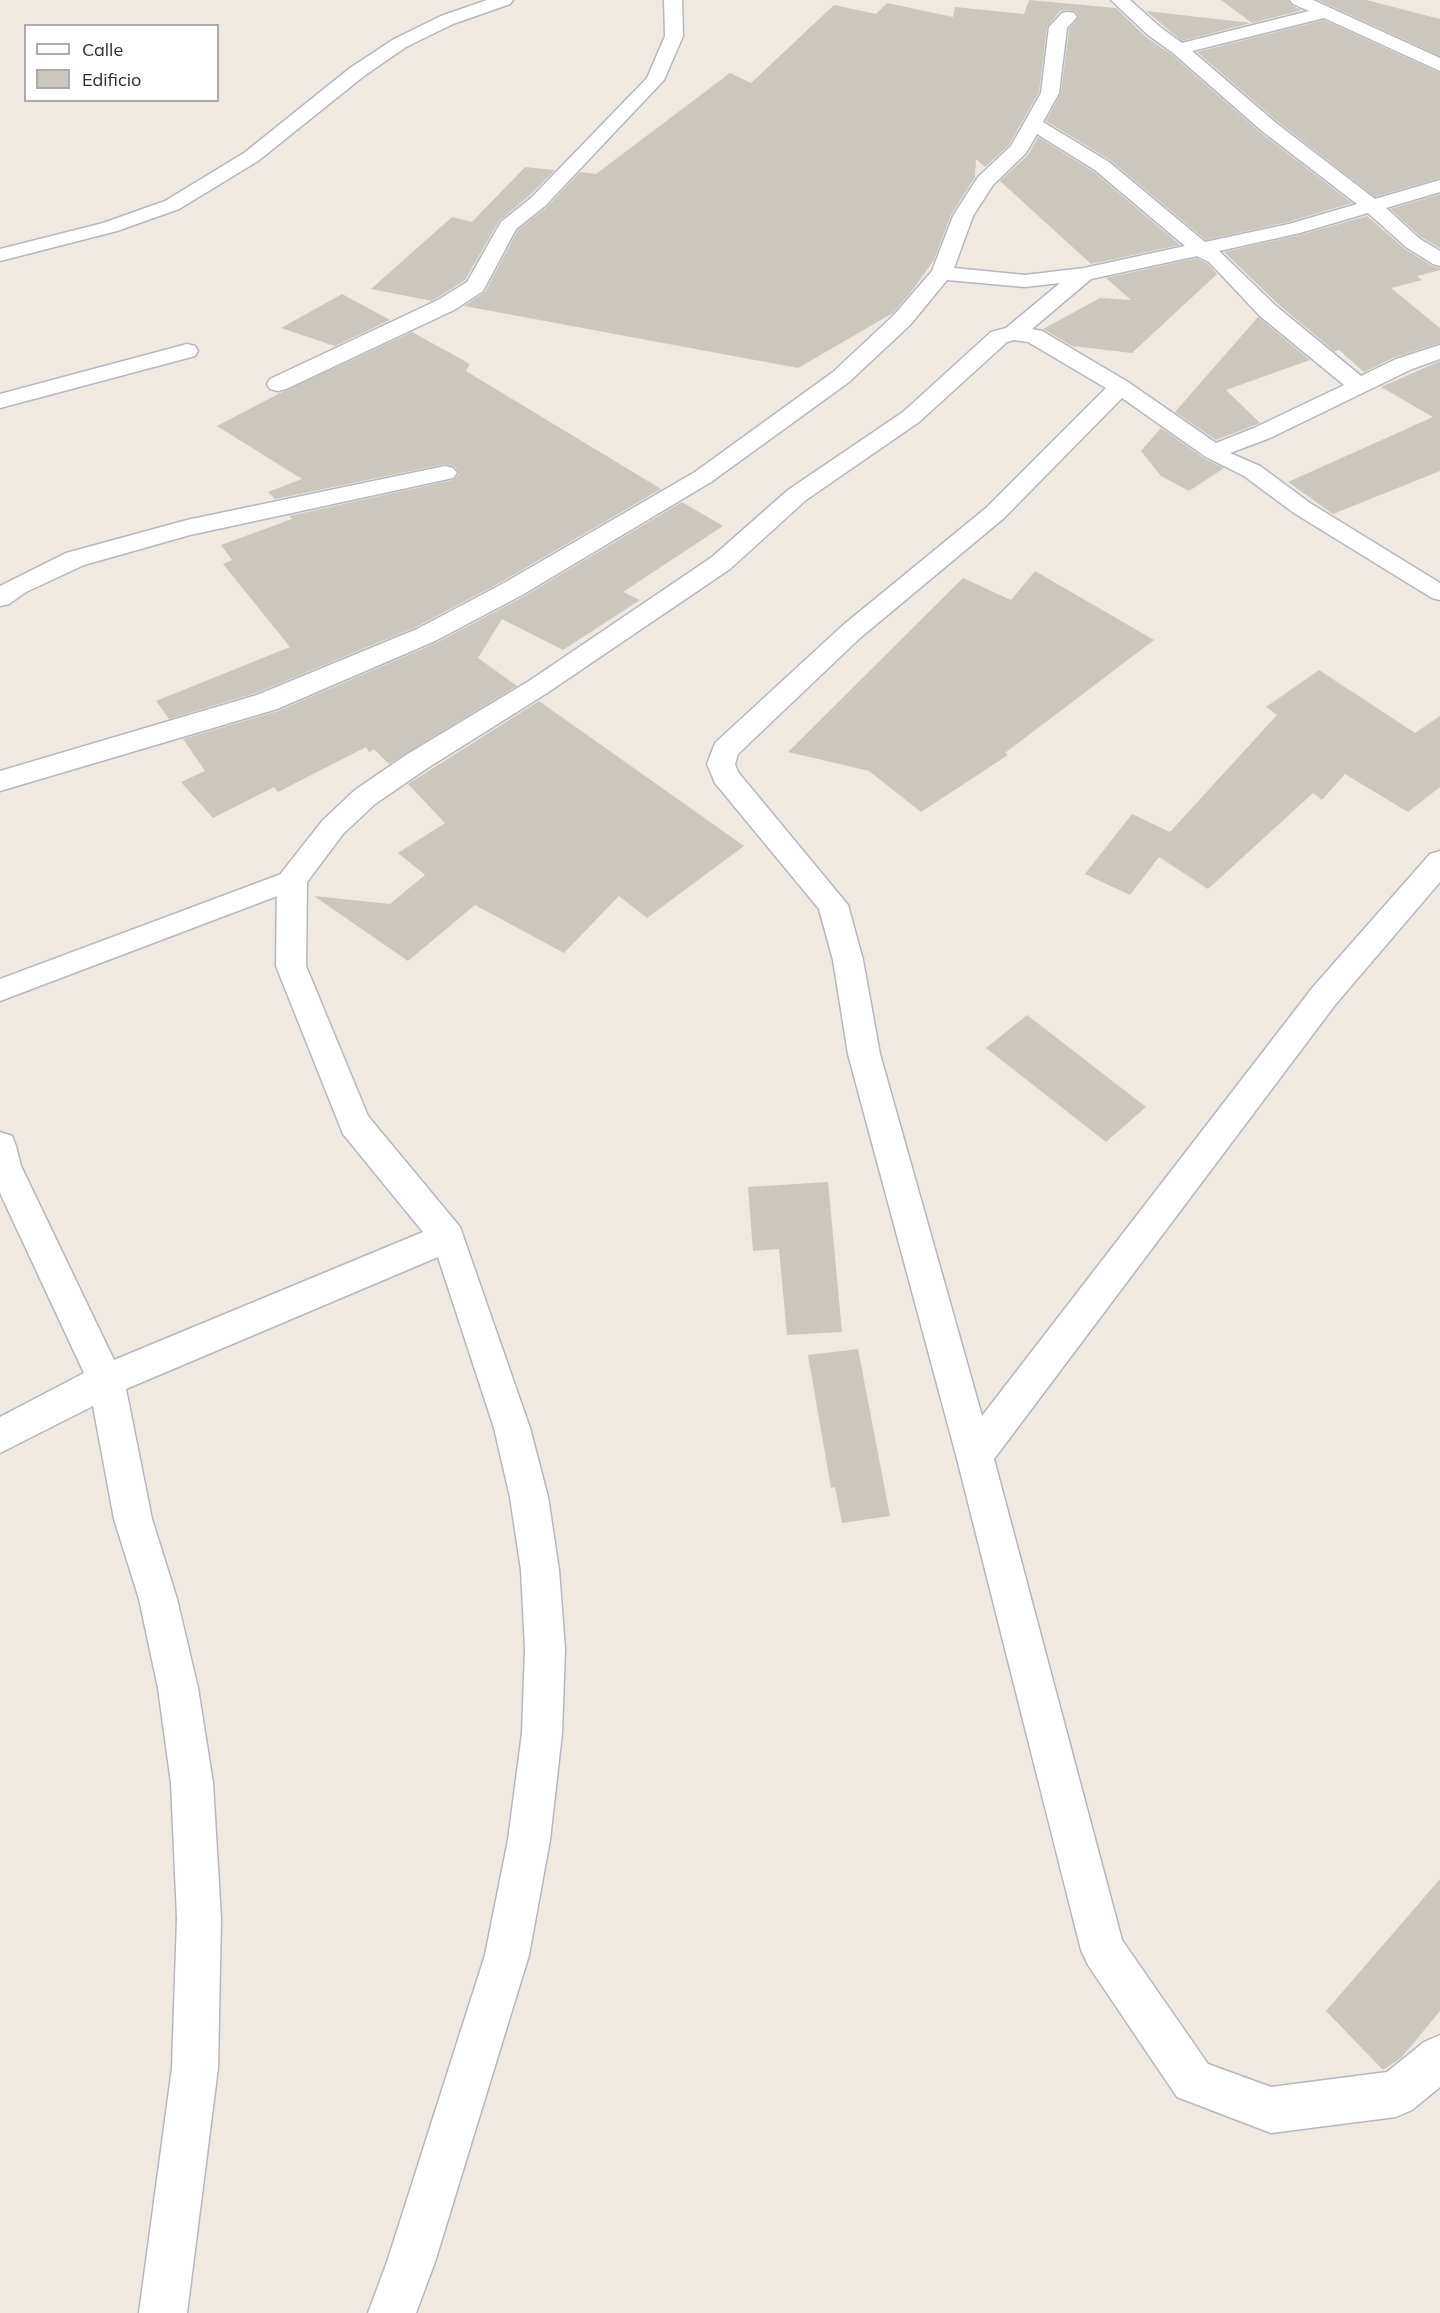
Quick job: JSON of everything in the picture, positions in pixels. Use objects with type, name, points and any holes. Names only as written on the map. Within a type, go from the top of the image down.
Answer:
[{"type":"street","points":[[0,255],[110,227],[172,205],[252,157],[357,72],[400,43],[447,20],[504,0]]},
{"type":"street","points":[[278,384],[446,305],[475,286],[508,226],[538,202],[655,80],[674,36],[673,0]]},
{"type":"street","points":[[1120,0],[1269,128],[1372,206],[1413,243],[1440,260]]},
{"type":"street","points":[[1299,0],[1323,13],[1440,64]]},
{"type":"street","points":[[1179,49],[1323,13]]},
{"type":"street","points":[[0,781],[267,702],[426,635],[513,589],[703,477],[832,384],[902,320],[942,273],[963,216],[986,181],[1019,149],[1050,93],[1058,27],[1068,17]]},
{"type":"street","points":[[1034,124],[1102,166],[1203,250],[1216,258],[1268,312],[1359,385]]},
{"type":"street","points":[[942,273],[1025,282],[1084,274],[1293,229],[1440,186]]},
{"type":"street","points":[[1014,333],[1084,274]]},
{"type":"street","points":[[392,2313],[411,2262],[507,1955],[530,1840],[542,1732],[544,1638],[540,1570],[529,1497],[512,1428],[448,1237],[355,1124],[291,966],[292,880],[333,827],[365,797],[416,762],[538,687],[721,563],[797,495],[911,417],[999,337],[1014,333],[1034,336],[1120,387],[1214,452],[1262,434],[1404,364],[1440,352]]},
{"type":"street","points":[[0,401],[187,351]]},
{"type":"street","points":[[1120,387],[995,513],[851,632],[725,750],[721,764],[725,776],[833,905],[848,960],[864,1054],[975,1455],[1103,1950],[1193,2081],[1271,2110],[1396,2094],[1440,2058]]},
{"type":"street","points":[[0,598],[17,586],[75,559],[187,528],[445,473]]},
{"type":"street","points":[[975,1455],[1324,996],[1440,862]]},
{"type":"street","points":[[0,1146],[4,1166],[106,1380],[133,1519],[158,1599],[178,1688],[192,1783],[199,1918],[195,2068],[163,2313]]},
{"type":"street","points":[[0,1436],[106,1380],[448,1237]]},
{"type":"lane","points":[[1214,452],[1252,471],[1302,508],[1440,593]]},
{"type":"lane","points":[[0,990],[292,880]]},
{"type":"building","points":[[1029,0],[1116,8],[1146,37],[1172,55],[1261,133],[1352,203],[1288,222],[1206,240],[1110,160],[1046,121],[1061,93],[1069,29],[1079,17],[1076,12],[1068,10],[1060,11],[1047,27],[1039,92],[1009,145],[985,167],[976,159],[975,177],[951,215],[934,260],[911,292],[893,313],[798,368],[464,306],[485,292],[518,230],[546,208],[580,172],[596,174],[730,73],[751,83],[834,5],[876,14],[887,3],[953,17],[955,7],[1024,14]]},
{"type":"building","points":[[1221,0],[1288,0],[1292,6],[1302,10],[1252,23]]},
{"type":"building","points":[[1318,0],[1366,0],[1440,19],[1440,56]]},
{"type":"building","points":[[1146,11],[1251,23],[1182,41]]},
{"type":"building","points":[[1324,20],[1440,73],[1440,178],[1375,197],[1277,121],[1197,52]]},
{"type":"building","points":[[1038,137],[1094,172],[1180,245],[1091,264],[1000,181],[1028,155]]},
{"type":"building","points":[[525,167],[555,170],[499,221],[465,280],[432,301],[371,289],[452,217],[472,222]]},
{"type":"building","points":[[1440,194],[1440,248],[1421,237],[1390,209]]},
{"type":"building","points":[[1367,216],[1405,249],[1432,266],[1440,268],[1440,270],[1417,276],[1422,280],[1391,288],[1440,328],[1440,343],[1395,357],[1364,372],[1339,350],[1334,351],[1278,304],[1224,252],[1300,235]]},
{"type":"building","points":[[1197,258],[1208,264],[1217,274],[1132,353],[1072,346],[1043,329],[1100,298],[1131,300],[1106,278]]},
{"type":"building","points":[[342,294],[390,320],[335,346],[281,328]]},
{"type":"building","points":[[1258,317],[1310,360],[1226,390],[1260,423],[1216,440],[1175,412]]},
{"type":"building","points":[[412,332],[470,364],[466,371],[661,489],[503,581],[416,627],[256,693],[169,719],[156,701],[290,647],[223,564],[232,560],[221,545],[292,519],[289,516],[453,480],[459,474],[455,467],[445,464],[275,499],[268,492],[302,479],[217,426],[280,393]]},
{"type":"building","points":[[1440,361],[1440,471],[1333,514],[1288,482],[1433,417],[1381,387]]},
{"type":"building","points":[[1161,428],[1205,459],[1224,468],[1189,491],[1161,476],[1141,451]]},
{"type":"building","points":[[682,502],[723,526],[623,592],[640,600],[563,650],[502,619],[478,658],[517,686],[389,764],[374,749],[369,752],[366,747],[278,792],[274,787],[213,818],[181,782],[205,771],[183,739],[278,711],[436,643],[523,597]]},
{"type":"building","points":[[1035,571],[1154,640],[1005,753],[1008,755],[921,812],[869,771],[788,752],[963,578],[1011,600]]},
{"type":"building","points":[[1319,670],[1415,733],[1440,716],[1440,787],[1408,812],[1345,774],[1322,800],[1313,793],[1208,889],[1159,857],[1130,895],[1085,874],[1132,814],[1170,832],[1277,715],[1266,707]]},
{"type":"building","points":[[539,701],[744,846],[647,918],[619,896],[564,953],[475,905],[408,961],[314,896],[390,904],[425,875],[398,853],[445,823],[408,784]]},
{"type":"building","points":[[1027,1015],[1146,1107],[1106,1142],[986,1048]]},
{"type":"building","points":[[828,1182],[842,1332],[787,1335],[779,1249],[753,1251],[748,1187]]},
{"type":"building","points":[[858,1349],[890,1516],[842,1523],[835,1487],[831,1488],[808,1355]]},
{"type":"building","points":[[1440,1879],[1440,2011],[1402,2057],[1383,2070],[1326,2011]]}]
